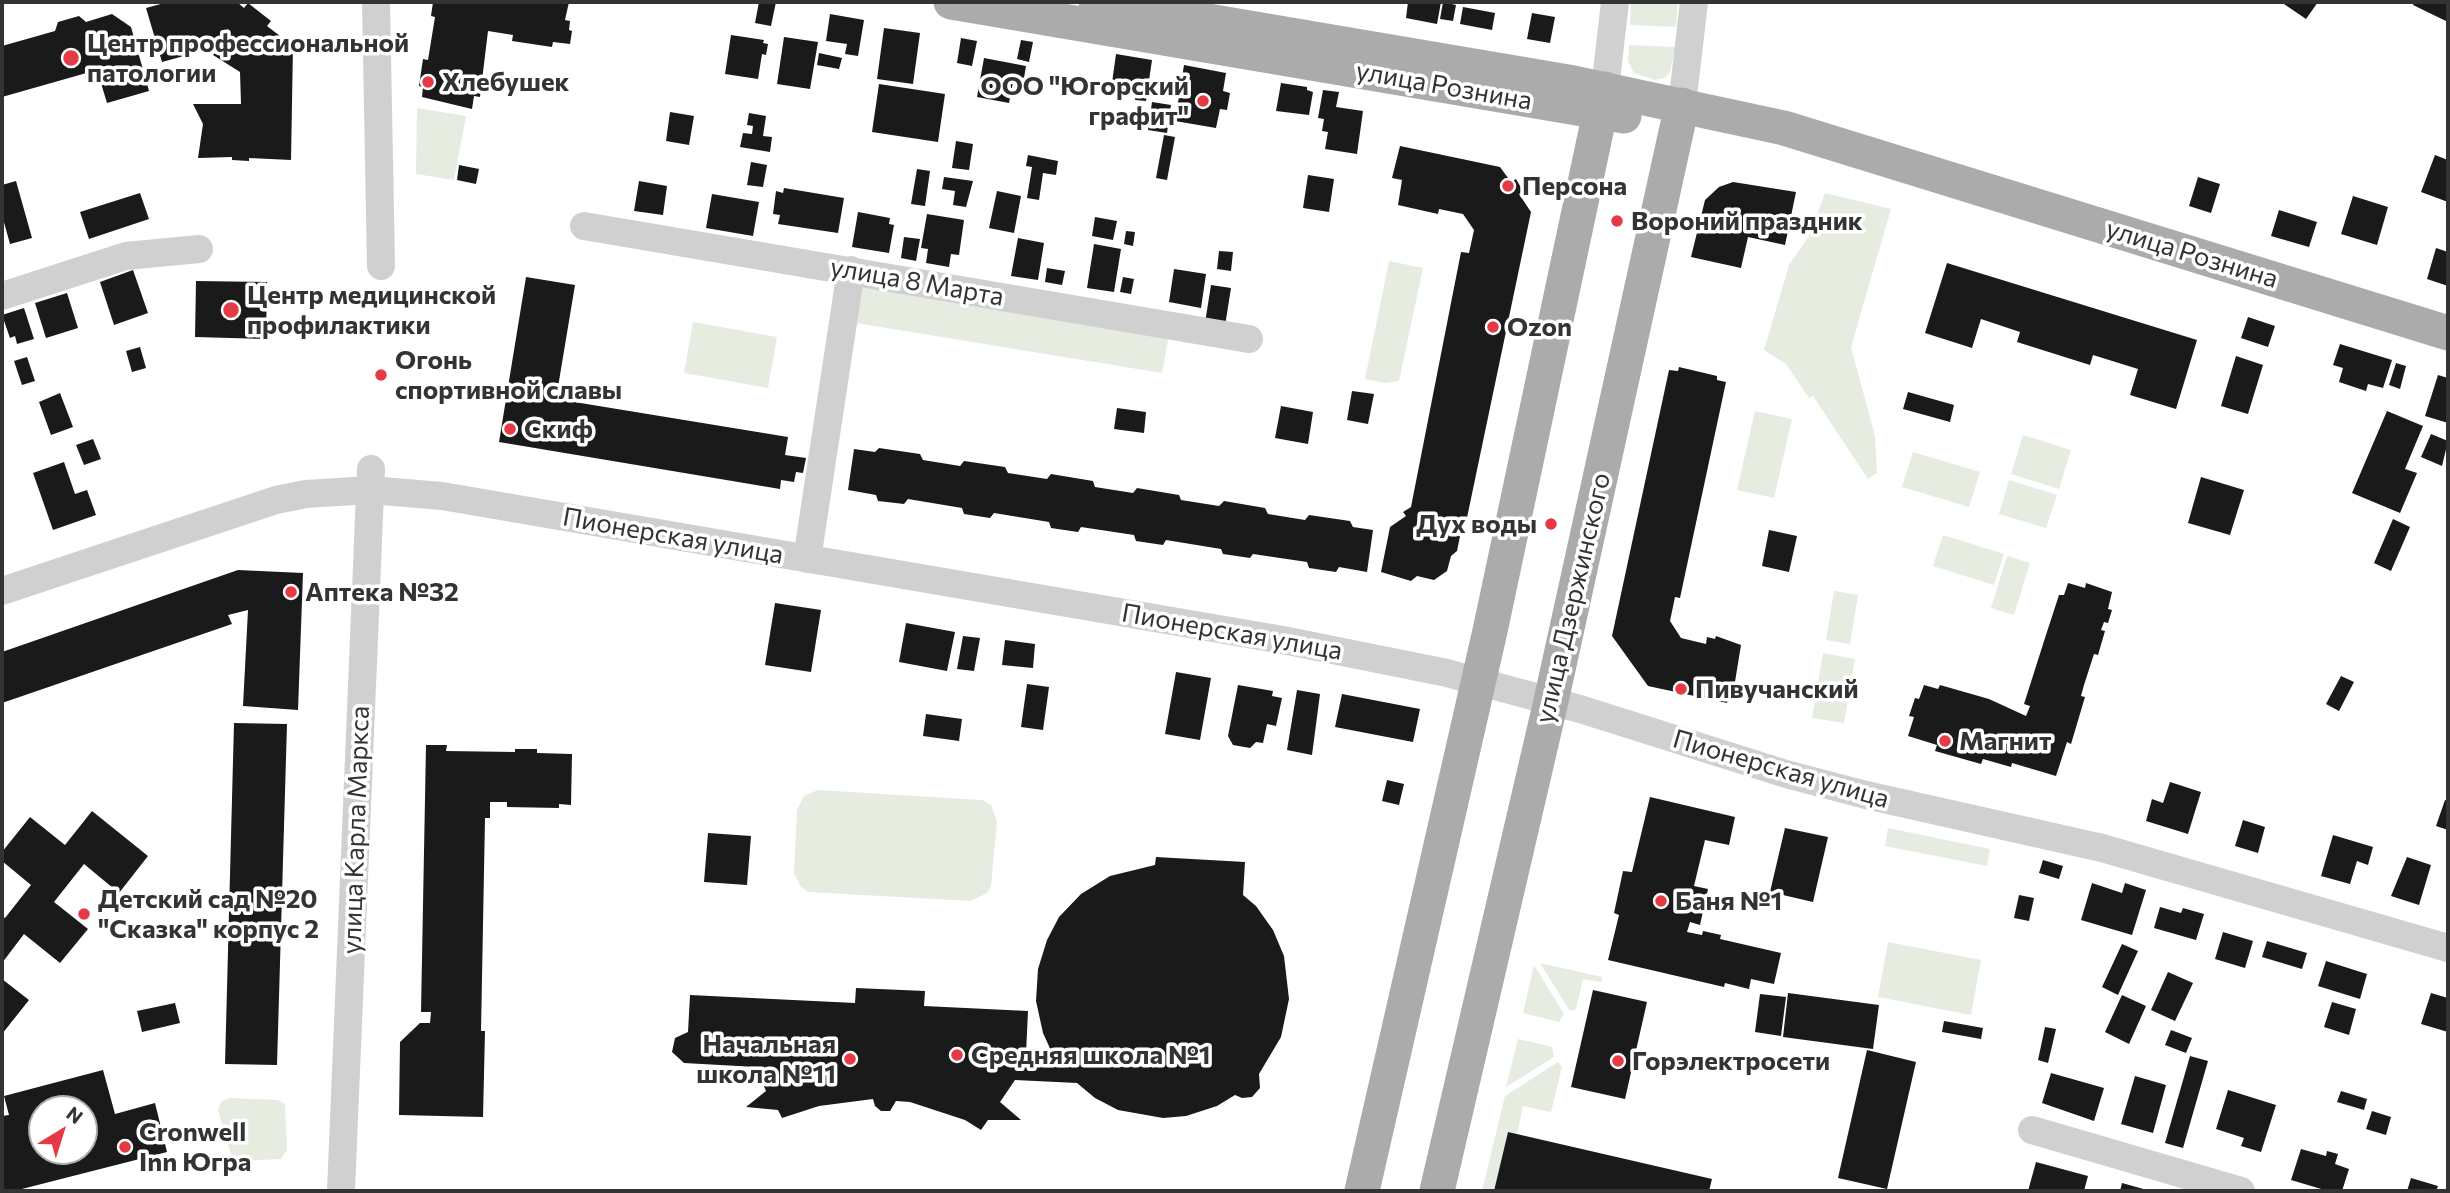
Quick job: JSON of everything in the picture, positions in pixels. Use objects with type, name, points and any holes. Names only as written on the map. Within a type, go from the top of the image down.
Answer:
[{"type":"main road","name":"улица Рознина","points":[[951,2],[1603,101]]},
{"type":"main road","name":"улица Рознина","points":[[1096,2],[1680,115],[1936,176],[2448,333]]},
{"type":"main road","points":[[1362,1191],[1478,681],[1603,101]]},
{"type":"main road","name":"улица Дзержинского","points":[[1437,1191],[1551,701],[1680,115]]},
{"type":"street","points":[[376,2],[381,266]]},
{"type":"street","points":[[1603,101],[1615,2]]},
{"type":"street","name":"улица Дзержинского","points":[[1680,115],[1694,2]]},
{"type":"street","name":"улица 8 Марта","points":[[584,226],[1249,340]]},
{"type":"street","points":[[2,296],[126,256],[200,249]]},
{"type":"street","points":[[807,559],[851,270]]},
{"type":"street","name":"Пионерская улица","points":[[2,592],[276,500],[370,480],[442,496],[1283,640],[1478,681],[1812,781],[2102,848],[2448,948]]},
{"type":"street","name":"улица Карла Маркса","points":[[341,1191],[370,480]]},
{"type":"street","points":[[2032,1130],[2242,1191]]},
{"type":"shaded area","points":[[1631,2],[1678,2],[1676,27],[1630,25]]},
{"type":"shaded area","points":[[1629,45],[1675,47],[1670,73],[1655,80],[1634,73],[1628,61]]},
{"type":"shaded area","points":[[417,108],[466,116],[454,180],[416,174]]},
{"type":"shaded area","points":[[1825,193],[1891,209],[1851,347],[1875,436],[1877,473],[1868,479],[1813,396],[1809,398],[1786,364],[1764,350],[1789,265],[1809,236]]},
{"type":"shaded area","points":[[1389,261],[1423,268],[1399,381],[1386,383],[1365,379]]},
{"type":"shaded area","points":[[862,283],[1169,334],[1162,373],[856,323]]},
{"type":"shaded area","points":[[693,322],[777,337],[768,388],[684,373]]},
{"type":"shaded area","points":[[1755,411],[1792,419],[1774,498],[1737,490]]},
{"type":"shaded area","points":[[2023,435],[2071,450],[2059,489],[2011,474]]},
{"type":"shaded area","points":[[1913,452],[1980,472],[1969,507],[1902,487]]},
{"type":"shaded area","points":[[2009,480],[2057,495],[2046,528],[1999,514]]},
{"type":"shaded area","points":[[1943,535],[2004,554],[1994,585],[1933,566]]},
{"type":"shaded area","points":[[2007,556],[2030,563],[2014,615],[1991,608]]},
{"type":"shaded area","points":[[1834,591],[1858,595],[1850,644],[1826,640]]},
{"type":"shaded area","points":[[1823,653],[1855,659],[1844,723],[1812,718]]},
{"type":"shaded area","points":[[818,790],[982,800],[991,805],[997,821],[991,886],[987,893],[971,901],[808,892],[801,887],[794,873],[797,810],[804,796]]},
{"type":"shaded area","points":[[1888,828],[1990,849],[1987,866],[1885,846]]},
{"type":"shaded area","points":[[1888,942],[1981,960],[1971,1015],[1878,997]]},
{"type":"shaded area","points":[[1540,963],[1602,977],[1601,982],[1583,979],[1576,1009],[1570,1011]]},
{"type":"shaded area","points":[[1534,965],[1564,1014],[1559,1022],[1523,1013]]},
{"type":"shaded area","points":[[1518,1039],[1552,1047],[1554,1057],[1506,1087]]},
{"type":"shaded area","points":[[1558,1062],[1562,1067],[1551,1112],[1523,1106],[1517,1134],[1508,1132],[1494,1191],[1482,1191],[1505,1096]]},
{"type":"shaded area","points":[[230,1098],[278,1100],[285,1104],[287,1150],[281,1159],[239,1161],[231,1155],[218,1110],[221,1102]]},
{"type":"building","points":[[168,2],[237,2],[244,8],[248,3],[271,21],[267,26],[293,46],[291,160],[198,158],[203,124],[193,104],[241,104],[240,72],[213,55],[215,53],[205,45],[183,51],[184,56],[162,62],[146,8]]},
{"type":"building","points":[[433,2],[569,2],[565,20],[570,21],[570,44],[553,42],[552,47],[512,41],[513,35],[488,31],[480,97],[474,96],[472,109],[422,97],[423,87],[419,86],[423,59],[428,60],[435,17],[431,16]]},
{"type":"building","points":[[759,2],[776,2],[771,26],[755,23]]},
{"type":"building","points":[[1408,2],[1441,2],[1437,24],[1406,18]]},
{"type":"building","points":[[1443,2],[1456,5],[1453,21],[1440,19]]},
{"type":"building","points":[[2281,2],[2318,2],[2306,19]]},
{"type":"building","points":[[2414,2],[2448,2],[2448,22],[2413,5]]},
{"type":"building","points":[[1463,7],[1495,13],[1492,30],[1460,24]]},
{"type":"building","points":[[1532,13],[1555,17],[1550,43],[1527,39]]},
{"type":"building","name":"Центр профессиональной патологии","points":[[112,14],[131,27],[149,91],[107,103],[97,70],[2,97],[2,46],[55,31],[58,22],[79,16],[86,22]]},
{"type":"building","points":[[830,14],[864,20],[858,56],[845,54],[847,44],[826,41]]},
{"type":"building","points":[[884,28],[920,33],[913,84],[877,79]]},
{"type":"building","points":[[731,35],[764,40],[763,43],[768,44],[766,55],[762,54],[758,79],[725,74]]},
{"type":"building","points":[[784,37],[818,42],[810,89],[777,84]]},
{"type":"building","points":[[961,38],[977,41],[972,66],[957,63]]},
{"type":"building","points":[[1021,40],[1033,42],[1029,62],[1017,59]]},
{"type":"building","points":[[819,53],[842,58],[839,69],[817,65]]},
{"type":"building","points":[[1116,54],[1152,60],[1146,101],[1135,100],[1136,94],[1111,90]]},
{"type":"building","points":[[984,58],[1026,66],[1023,84],[1013,82],[1009,103],[977,97]]},
{"type":"building","name":"ООО \"Югорский графит\"","points":[[1184,65],[1226,73],[1223,91],[1230,93],[1227,110],[1220,109],[1216,128],[1175,121]]},
{"type":"building","points":[[1281,83],[1307,87],[1307,90],[1313,92],[1309,115],[1276,111]]},
{"type":"building","points":[[879,84],[945,94],[938,142],[872,132]]},
{"type":"building","points":[[1323,90],[1339,92],[1336,107],[1363,111],[1357,154],[1325,149],[1328,132],[1322,131],[1324,119],[1318,118]]},
{"type":"building","points":[[1152,102],[1171,105],[1167,133],[1148,130]]},
{"type":"building","points":[[670,112],[694,116],[689,145],[666,141]]},
{"type":"building","points":[[749,113],[766,116],[763,136],[772,137],[770,152],[740,147],[743,133],[752,134],[753,126],[747,125]]},
{"type":"building","points":[[1164,135],[1175,137],[1167,180],[1156,178]]},
{"type":"building","points":[[956,141],[973,144],[969,170],[952,168]]},
{"type":"building","points":[[1400,146],[1500,167],[1511,182],[1516,179],[1523,191],[1519,194],[1531,212],[1464,532],[1461,531],[1457,551],[1451,556],[1447,571],[1434,580],[1417,576],[1411,581],[1381,572],[1390,527],[1406,516],[1403,512],[1411,507],[1461,252],[1469,253],[1474,230],[1463,214],[1439,209],[1438,214],[1398,205],[1402,180],[1392,178]]},
{"type":"building","points":[[1028,155],[1058,161],[1056,175],[1043,173],[1039,200],[1027,198],[1032,167],[1026,166]]},
{"type":"building","points":[[2435,155],[2448,160],[2448,202],[2421,192]]},
{"type":"building","points":[[751,162],[767,165],[763,187],[747,185]]},
{"type":"building","points":[[459,165],[479,169],[476,184],[457,180]]},
{"type":"building","points":[[917,169],[930,171],[925,206],[911,204]]},
{"type":"building","points":[[1308,175],[1334,179],[1329,212],[1303,208]]},
{"type":"building","points":[[944,177],[973,181],[966,207],[953,205],[955,191],[942,189]]},
{"type":"building","points":[[2198,177],[2220,184],[2211,213],[2189,206]]},
{"type":"building","points":[[16,181],[32,238],[10,244],[2,215],[2,185]]},
{"type":"building","points":[[639,181],[667,186],[663,215],[634,211]]},
{"type":"building","points":[[1733,182],[1796,192],[1785,245],[1748,237],[1741,268],[1691,257],[1705,200],[1719,187]]},
{"type":"building","points":[[784,188],[844,198],[838,233],[778,224],[780,215],[773,214],[776,191],[783,193]]},
{"type":"building","points":[[997,191],[1021,196],[1014,233],[989,228]]},
{"type":"building","points":[[140,193],[149,219],[89,239],[80,212]]},
{"type":"building","points":[[712,194],[759,202],[753,236],[706,228]]},
{"type":"building","points":[[2353,196],[2388,207],[2377,245],[2341,234]]},
{"type":"building","points":[[2279,210],[2317,222],[2309,247],[2271,236]]},
{"type":"building","points":[[858,212],[890,218],[889,224],[894,225],[889,253],[852,247]]},
{"type":"building","points":[[927,214],[964,220],[959,255],[951,254],[949,267],[926,263],[928,249],[921,248]]},
{"type":"building","points":[[1095,217],[1117,221],[1113,240],[1092,236]]},
{"type":"building","points":[[1126,231],[1135,232],[1133,246],[1124,244]]},
{"type":"building","points":[[904,237],[920,239],[916,261],[901,258]]},
{"type":"building","points":[[1018,238],[1044,243],[1038,280],[1011,276]]},
{"type":"building","points":[[1094,244],[1121,249],[1114,292],[1087,288]]},
{"type":"building","points":[[2436,248],[2448,252],[2448,286],[2427,279]]},
{"type":"building","points":[[1219,251],[1233,252],[1231,271],[1217,269]]},
{"type":"building","points":[[1947,263],[2197,340],[2176,409],[2130,395],[2138,369],[2093,355],[2090,365],[2017,342],[2020,332],[1981,319],[1972,348],[1925,333]]},
{"type":"building","points":[[1047,268],[1065,271],[1062,285],[1045,282]]},
{"type":"building","points":[[1174,269],[1206,274],[1201,308],[1169,302]]},
{"type":"building","points":[[133,270],[148,313],[114,325],[100,282]]},
{"type":"building","points":[[526,277],[575,285],[556,399],[788,437],[785,455],[806,458],[803,473],[796,472],[794,482],[781,480],[780,489],[499,442]]},
{"type":"building","points":[[1123,277],[1134,279],[1131,294],[1120,292]]},
{"type":"building","name":"Центр медицинской профилактики","points":[[196,281],[267,282],[266,339],[195,337]]},
{"type":"building","points":[[1211,285],[1231,288],[1225,326],[1205,323]]},
{"type":"building","points":[[67,293],[78,328],[46,338],[35,303]]},
{"type":"building","points":[[24,308],[34,339],[17,344],[15,336],[10,338],[2,315]]},
{"type":"building","points":[[2248,317],[2275,326],[2268,347],[2241,338]]},
{"type":"building","points":[[2340,344],[2392,360],[2383,388],[2368,384],[2366,391],[2339,382],[2343,368],[2333,365]]},
{"type":"building","points":[[140,347],[146,368],[132,372],[126,351]]},
{"type":"building","points":[[2236,356],[2263,365],[2248,414],[2221,406]]},
{"type":"building","points":[[27,357],[35,381],[22,385],[14,361]]},
{"type":"building","points":[[2396,363],[2406,366],[2400,389],[2389,385]]},
{"type":"building","points":[[1679,367],[1717,376],[1717,380],[1726,382],[1680,598],[1675,597],[1670,621],[1681,638],[1706,644],[1707,637],[1715,639],[1716,636],[1741,645],[1734,688],[1731,687],[1727,703],[1648,686],[1612,636],[1669,370],[1678,371]]},
{"type":"building","points":[[2438,375],[2448,378],[2448,423],[2425,416]]},
{"type":"building","points":[[1352,391],[1374,394],[1368,424],[1347,420]]},
{"type":"building","points":[[1908,392],[1954,405],[1950,422],[1903,409]]},
{"type":"building","points":[[60,393],[73,427],[51,435],[39,402]]},
{"type":"building","points":[[1281,406],[1313,412],[1308,444],[1275,438]]},
{"type":"building","points":[[1117,408],[1146,412],[1144,433],[1114,429]]},
{"type":"building","points":[[2387,411],[2423,426],[2405,469],[2417,473],[2400,513],[2352,493]]},
{"type":"building","points":[[2431,434],[2448,441],[2442,466],[2421,457]]},
{"type":"building","points":[[93,439],[101,459],[84,465],[76,445]]},
{"type":"building","points":[[879,448],[920,454],[923,460],[960,466],[964,461],[1005,467],[1008,473],[1047,479],[1051,474],[1093,481],[1095,487],[1133,493],[1137,488],[1179,495],[1181,500],[1219,506],[1224,501],[1265,508],[1268,514],[1305,520],[1309,515],[1350,521],[1353,527],[1373,530],[1367,572],[1339,567],[1336,572],[1309,568],[1307,562],[1253,554],[1250,558],[1223,554],[1221,549],[1166,540],[1163,545],[1136,541],[1134,535],[1081,527],[1078,532],[1051,528],[1049,522],[994,513],[990,518],[964,514],[962,508],[908,499],[904,504],[878,501],[876,495],[848,490],[854,449],[875,452]]},
{"type":"building","points":[[64,462],[75,494],[87,490],[96,515],[53,530],[33,473]]},
{"type":"building","points":[[2201,477],[2244,490],[2230,535],[2188,523]]},
{"type":"building","points":[[2393,519],[2410,527],[2391,571],[2374,563]]},
{"type":"building","points":[[1769,530],[1797,536],[1789,572],[1762,566]]},
{"type":"building","points":[[238,570],[303,573],[298,710],[243,706],[248,610],[228,615],[232,624],[2,703],[2,652]]},
{"type":"building","points":[[2068,583],[2085,588],[2086,583],[2112,592],[2108,609],[2112,610],[2108,623],[2104,622],[2101,630],[2105,631],[2098,655],[2094,654],[2084,685],[2081,696],[2085,697],[2071,744],[2067,742],[2056,776],[2012,763],[2011,767],[1983,759],[1981,764],[1935,751],[1937,745],[1908,736],[1914,717],[1909,716],[1915,698],[1919,699],[1924,685],[1938,689],[1940,685],[1989,699],[2026,716],[2030,706],[2024,704],[2059,595],[2064,595]]},
{"type":"building","points":[[775,603],[821,610],[811,672],[765,665]]},
{"type":"building","points":[[906,623],[955,632],[947,671],[899,662]]},
{"type":"building","points":[[963,636],[980,638],[974,671],[957,669]]},
{"type":"building","points":[[1005,640],[1035,644],[1033,668],[1002,665]]},
{"type":"building","points":[[1176,672],[1211,678],[1200,740],[1165,734]]},
{"type":"building","points":[[2341,676],[2354,682],[2339,711],[2326,704]]},
{"type":"building","points":[[1027,684],[1049,687],[1043,730],[1021,727]]},
{"type":"building","points":[[1238,685],[1273,691],[1272,696],[1282,698],[1276,726],[1267,724],[1263,743],[1256,742],[1250,748],[1233,745],[1228,736]]},
{"type":"building","points":[[1297,690],[1320,694],[1312,755],[1287,750]]},
{"type":"building","points":[[1342,694],[1420,709],[1413,742],[1335,727]]},
{"type":"building","points":[[926,714],[962,719],[959,741],[923,736]]},
{"type":"building","points":[[234,723],[287,724],[277,1065],[225,1064]]},
{"type":"building","points":[[426,745],[447,745],[446,751],[515,752],[515,749],[537,749],[537,753],[572,754],[571,805],[559,804],[559,808],[507,807],[507,802],[490,802],[490,818],[485,818],[481,1031],[485,1031],[483,1117],[399,1115],[400,1042],[420,1023],[430,1023],[431,1012],[421,1012]]},
{"type":"building","points":[[1387,780],[1404,784],[1399,805],[1382,801]]},
{"type":"building","points":[[2170,782],[2201,792],[2188,834],[2146,821],[2152,799],[2163,803]]},
{"type":"building","name":"Баня №1","points":[[1650,797],[1735,817],[1729,845],[1705,840],[1694,886],[1708,889],[1700,925],[1690,922],[1687,932],[1702,935],[1703,931],[1721,935],[1720,939],[1781,953],[1774,984],[1751,979],[1749,989],[1725,983],[1724,987],[1608,960],[1619,915],[1614,913],[1623,871],[1632,872]]},
{"type":"building","points":[[2445,800],[2448,801],[2448,830],[2436,826]]},
{"type":"building","points":[[92,811],[148,856],[119,893],[84,864],[54,902],[88,929],[60,963],[24,934],[2,963],[2,916],[5,918],[31,885],[2,861],[2,852],[30,817],[65,845]]},
{"type":"building","points":[[2243,820],[2265,827],[2258,853],[2235,846]]},
{"type":"building","points":[[1785,828],[1828,837],[1813,902],[1770,892]]},
{"type":"building","points":[[708,833],[751,836],[747,885],[704,882]]},
{"type":"building","points":[[2333,835],[2373,847],[2368,865],[2357,861],[2350,884],[2321,876]]},
{"type":"building","points":[[1156,857],[1245,862],[1243,895],[1256,906],[1273,930],[1284,956],[1289,999],[1281,1037],[1259,1074],[1260,1088],[1252,1097],[1242,1098],[1235,1095],[1217,1106],[1186,1116],[1163,1118],[1118,1110],[1095,1098],[1077,1083],[1015,1080],[1000,1102],[1021,1120],[988,1120],[981,1130],[965,1120],[910,1102],[896,1101],[890,1111],[881,1111],[875,1106],[873,1099],[819,1106],[782,1118],[778,1110],[746,1107],[766,1091],[756,1067],[684,1063],[672,1052],[675,1038],[688,1032],[690,995],[855,1003],[856,988],[925,991],[924,1006],[1028,1011],[1026,1054],[1053,1055],[1043,1033],[1036,1001],[1038,969],[1047,940],[1059,917],[1081,894],[1110,876],[1155,865]]},
{"type":"building","points":[[2407,857],[2431,865],[2419,905],[2391,896]]},
{"type":"building","points":[[2043,860],[2063,866],[2059,879],[2039,873]]},
{"type":"building","points":[[2092,883],[2122,893],[2125,883],[2146,890],[2132,935],[2081,920]]},
{"type":"building","points":[[2019,895],[2034,898],[2029,921],[2014,918]]},
{"type":"building","points":[[2160,907],[2181,913],[2183,908],[2204,914],[2196,940],[2154,928]]},
{"type":"building","points":[[2223,932],[2253,941],[2245,968],[2215,959]]},
{"type":"building","points":[[2267,941],[2307,953],[2302,969],[2262,957]]},
{"type":"building","points":[[2122,944],[2138,951],[2118,995],[2102,987]]},
{"type":"building","points":[[2326,961],[2367,974],[2360,999],[2318,986]]},
{"type":"building","points":[[2168,972],[2193,983],[2175,1021],[2151,1010]]},
{"type":"building","points":[[2,979],[29,1000],[2,1034]]},
{"type":"building","points":[[1593,990],[1647,1002],[1625,1099],[1571,1087]]},
{"type":"building","points":[[1788,993],[1879,1005],[1873,1049],[1783,1037]]},
{"type":"building","points":[[2431,993],[2448,998],[2448,1032],[2421,1024]]},
{"type":"building","points":[[1760,994],[1786,997],[1781,1036],[1755,1032]]},
{"type":"building","points":[[2122,995],[2146,1006],[2129,1044],[2105,1032]]},
{"type":"building","points":[[2332,1002],[2356,1009],[2349,1035],[2324,1027]]},
{"type":"building","points":[[175,1003],[180,1023],[142,1032],[137,1011]]},
{"type":"building","points":[[1944,1021],[1983,1028],[1981,1039],[1942,1032]]},
{"type":"building","points":[[2045,1027],[2056,1029],[2048,1063],[2038,1060]]},
{"type":"building","points":[[2171,1030],[2192,1038],[2186,1053],[2165,1045]]},
{"type":"building","points":[[1867,1050],[1916,1062],[1887,1189],[1838,1178]]},
{"type":"building","points":[[2190,1056],[2208,1061],[2183,1148],[2165,1143]]},
{"type":"building","name":"Cronwell Inn Югра","points":[[103,1070],[115,1114],[155,1103],[167,1152],[14,1191],[2,1191],[2,1116],[9,1115],[4,1096]]},
{"type":"building","points":[[2051,1073],[2104,1088],[2094,1121],[2042,1103]]},
{"type":"building","points":[[2135,1076],[2166,1085],[2153,1133],[2121,1124]]},
{"type":"building","points":[[2228,1090],[2276,1105],[2261,1152],[2241,1146],[2244,1138],[2216,1129]]},
{"type":"building","points":[[2341,1091],[2367,1099],[2364,1110],[2337,1102]]},
{"type":"building","points":[[2372,1111],[2391,1117],[2386,1135],[2366,1129]]},
{"type":"building","points":[[1508,1132],[1712,1179],[1709,1191],[1494,1191]]},
{"type":"building","points":[[2301,1149],[2326,1156],[2327,1151],[2338,1154],[2335,1164],[2349,1169],[2342,1191],[2328,1191],[2291,1180]]},
{"type":"building","points":[[2036,1162],[2088,1176],[2084,1191],[2028,1191]]},
{"type":"building","points":[[2411,1178],[2438,1186],[2436,1191],[2407,1191]]},
{"type":"building","points":[[2122,1183],[2147,1190],[2147,1191],[2120,1191]]},
{"type":"place","name":"Центр профессиональной патологии","points":[[71,58]]},
{"type":"place","name":"Хлебушек","points":[[428,82]]},
{"type":"place","name":"ООО \"Югорский графит\"","points":[[1203,101]]},
{"type":"place","name":"Персона","points":[[1508,186]]},
{"type":"place","name":"Вороний праздник","points":[[1617,221]]},
{"type":"place","name":"Центр медицинской профилактики","points":[[231,310]]},
{"type":"place","name":"Ozon","points":[[1493,327]]},
{"type":"place","name":"Огонь спортивной славы","points":[[381,375]]},
{"type":"place","name":"Скиф","points":[[510,429]]},
{"type":"place","name":"Дух воды","points":[[1551,524]]},
{"type":"place","name":"Аптека №32","points":[[291,592]]},
{"type":"place","name":"Пивучанский","points":[[1681,689]]},
{"type":"place","name":"Магнит","points":[[1945,741]]},
{"type":"place","name":"Баня №1","points":[[1661,901]]},
{"type":"place","name":"Детский сад №20 \"Сказка\" корпус 2","points":[[84,914]]},
{"type":"place","name":"Средняя школа №1","points":[[957,1055]]},
{"type":"place","name":"Начальная школа №11","points":[[850,1059]]},
{"type":"place","name":"Горэлектросети","points":[[1618,1061]]},
{"type":"place","name":"Cronwell Inn Югра","points":[[125,1147]]}]
